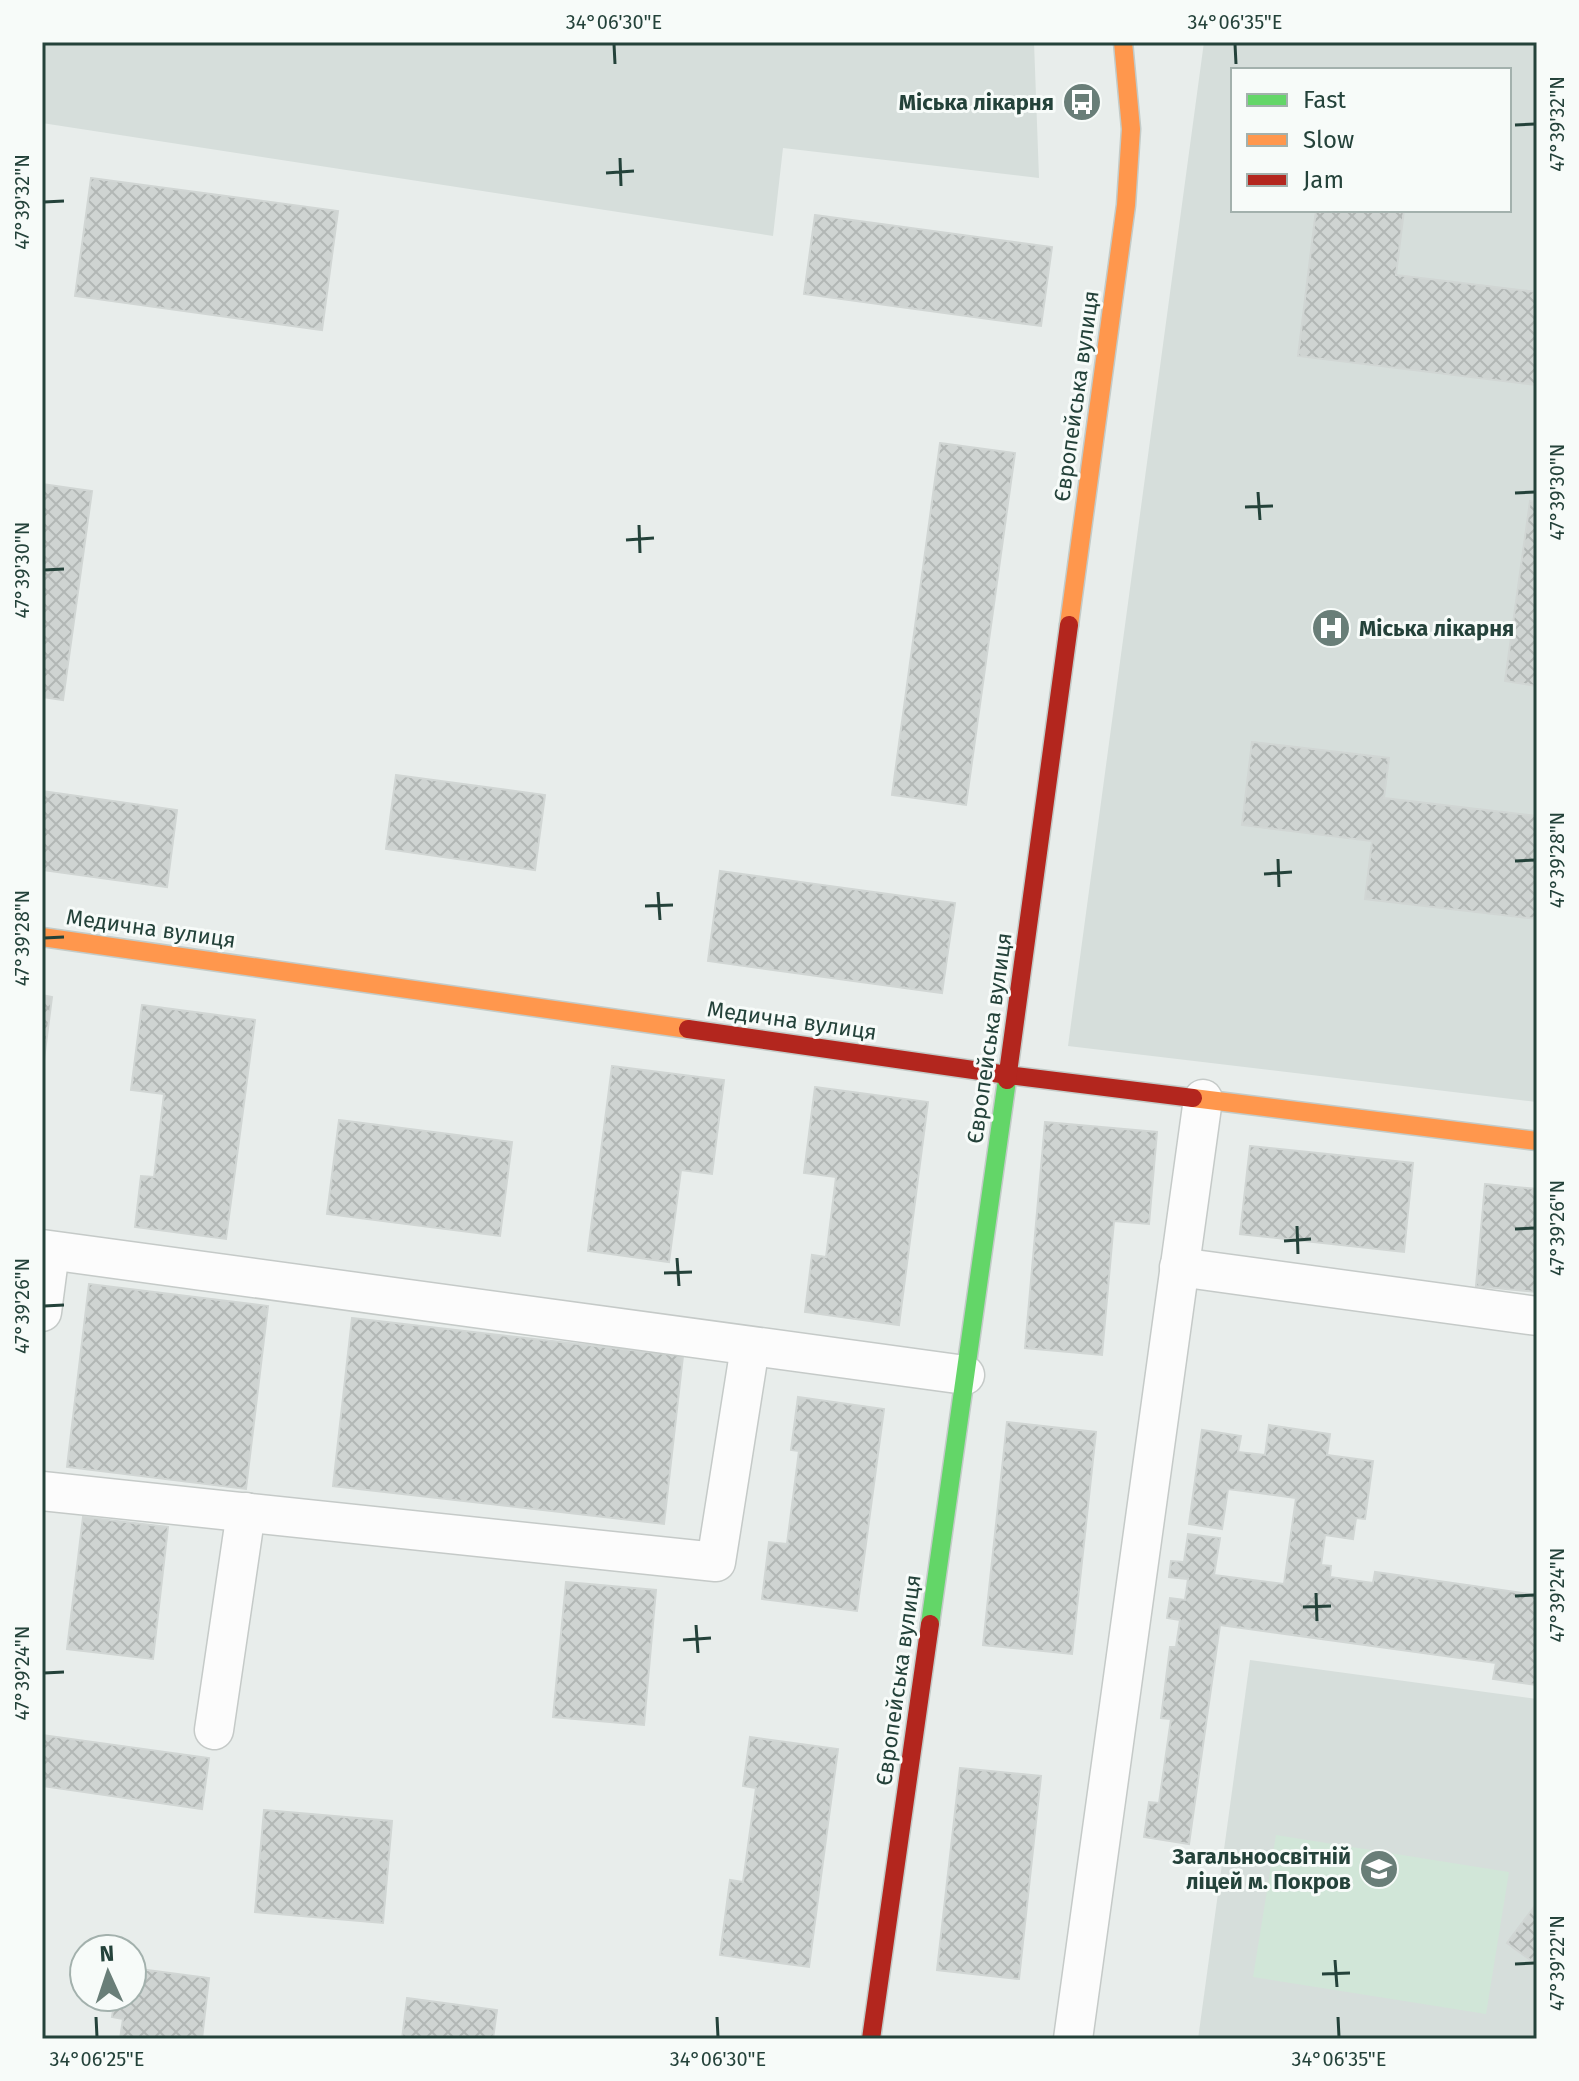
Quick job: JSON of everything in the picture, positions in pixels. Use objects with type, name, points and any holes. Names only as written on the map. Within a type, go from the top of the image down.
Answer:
[{"type":"street","name":"Європейська вулиця","points":[[871,2039],[1008,1075],[1126,205],[1131,129],[1123,42]]},
{"type":"street","name":"Медична вулиця","points":[[42,937],[1008,1075],[1537,1141]]},
{"type":"street","points":[[1073,2039],[1203,1099]]},
{"type":"street","points":[[42,1312],[46,1250],[965,1375]]},
{"type":"street","points":[[1179,1267],[1537,1316]]},
{"type":"street","points":[[42,1491],[716,1562],[750,1347]]},
{"type":"street","points":[[214,1730],[246,1512]]},
{"type":"shaded area","points":[[42,42],[1034,42],[1039,178],[783,148],[773,236],[42,123]]},
{"type":"shaded area","name":"Мiська лiкарня","points":[[1204,42],[1537,42],[1537,1102],[1068,1046]]},
{"type":"shaded area","name":"Загальноосвітній ліцей м. Покров","points":[[1250,1660],[1537,1699],[1537,2039],[1198,2039]]},
{"type":"green space","points":[[1276,1835],[1509,1872],[1486,2014],[1253,1977]]},
{"type":"building","points":[[91,178],[338,211],[322,330],[75,296]]},
{"type":"building","points":[[1316,212],[1404,212],[1396,275],[1537,292],[1537,385],[1298,356]]},
{"type":"building","points":[[815,215],[1052,247],[1041,326],[804,294]]},
{"type":"building","points":[[940,443],[1015,453],[966,805],[892,795]]},
{"type":"building","points":[[42,484],[92,491],[63,700],[42,697]]},
{"type":"building","points":[[1530,501],[1537,502],[1537,686],[1505,681]]},
{"type":"building","points":[[1252,742],[1389,758],[1384,798],[1537,816],[1537,919],[1365,899],[1372,841],[1242,825]]},
{"type":"building","points":[[396,775],[545,795],[535,870],[386,849]]},
{"type":"building","points":[[42,791],[177,810],[167,887],[42,870]]},
{"type":"building","points":[[720,871],[955,903],[942,993],[708,961]]},
{"type":"building","points":[[42,995],[52,997],[42,1075]]},
{"type":"building","points":[[142,1005],[255,1020],[226,1239],[135,1227],[141,1176],[154,1177],[164,1094],[131,1090]]},
{"type":"building","points":[[612,1066],[724,1080],[712,1174],[681,1170],[669,1262],[588,1251]]},
{"type":"building","points":[[815,1087],[928,1102],[899,1325],[805,1312],[812,1255],[826,1257],[836,1177],[804,1173]]},
{"type":"building","points":[[339,1120],[512,1142],[500,1236],[327,1214]]},
{"type":"building","points":[[1045,1122],[1157,1132],[1149,1224],[1114,1221],[1102,1355],[1025,1348]]},
{"type":"building","points":[[1250,1146],[1413,1163],[1404,1252],[1240,1234]]},
{"type":"building","points":[[1485,1184],[1537,1189],[1537,1292],[1476,1286]]},
{"type":"building","points":[[89,1284],[268,1306],[246,1489],[67,1467]]},
{"type":"building","points":[[352,1318],[683,1356],[664,1524],[333,1486]]},
{"type":"building","points":[[798,1397],[884,1409],[857,1611],[762,1599],[769,1542],[787,1544],[799,1451],[791,1450]]},
{"type":"building","points":[[1007,1422],[1096,1432],[1072,1654],[983,1645]]},
{"type":"building","points":[[1269,1425],[1330,1434],[1327,1455],[1373,1461],[1365,1519],[1356,1518],[1353,1539],[1325,1535],[1321,1565],[1331,1566],[1330,1577],[1373,1583],[1375,1572],[1537,1595],[1537,1685],[1493,1679],[1496,1663],[1220,1625],[1189,1844],[1144,1837],[1149,1802],[1159,1803],[1171,1719],[1161,1718],[1170,1647],[1176,1647],[1180,1620],[1167,1618],[1170,1598],[1185,1600],[1188,1579],[1169,1577],[1171,1561],[1184,1562],[1188,1534],[1220,1538],[1214,1575],[1284,1584],[1296,1498],[1228,1489],[1222,1529],[1189,1524],[1202,1430],[1241,1436],[1238,1452],[1265,1455]]},
{"type":"building","points":[[83,1517],[168,1527],[153,1659],[67,1649]]},
{"type":"building","points":[[566,1582],[656,1590],[644,1725],[553,1717]]},
{"type":"building","points":[[42,1735],[209,1758],[202,1809],[42,1786]]},
{"type":"building","points":[[750,1737],[838,1749],[809,1967],[720,1955],[730,1880],[743,1882],[756,1788],[743,1786]]},
{"type":"building","points":[[960,1768],[1041,1776],[1019,1979],[937,1970]]},
{"type":"building","points":[[264,1810],[392,1821],[383,1923],[255,1912]]},
{"type":"building","points":[[1537,1903],[1537,1963],[1536,1964],[1507,1943]]},
{"type":"building","points":[[148,1970],[209,1978],[202,2039],[120,2039],[123,2019],[112,2017],[113,2013],[148,2013]]},
{"type":"building","points":[[407,1998],[497,2010],[493,2039],[402,2039]]},
{"type":"traffic: fast","points":[[930,1624],[1007,1080]]},
{"type":"traffic: slow","points":[[1069,625],[1126,205],[1131,129],[1123,42]]},
{"type":"traffic: slow","points":[[42,937],[688,1029]]},
{"type":"traffic: slow","points":[[1193,1098],[1537,1141]]},
{"type":"traffic: jam","points":[[1007,1080],[1069,625]]},
{"type":"traffic: jam","points":[[688,1029],[1193,1098]]},
{"type":"traffic: jam","points":[[871,2039],[930,1624]]},
{"type":"place","name":"Міська лікарня","points":[[1082,102]]},
{"type":"place","name":"Мiська лiкарня","points":[[1331,628]]},
{"type":"place","name":"Загальноосвітній ліцей м. Покров","points":[[1379,1869]]}]
